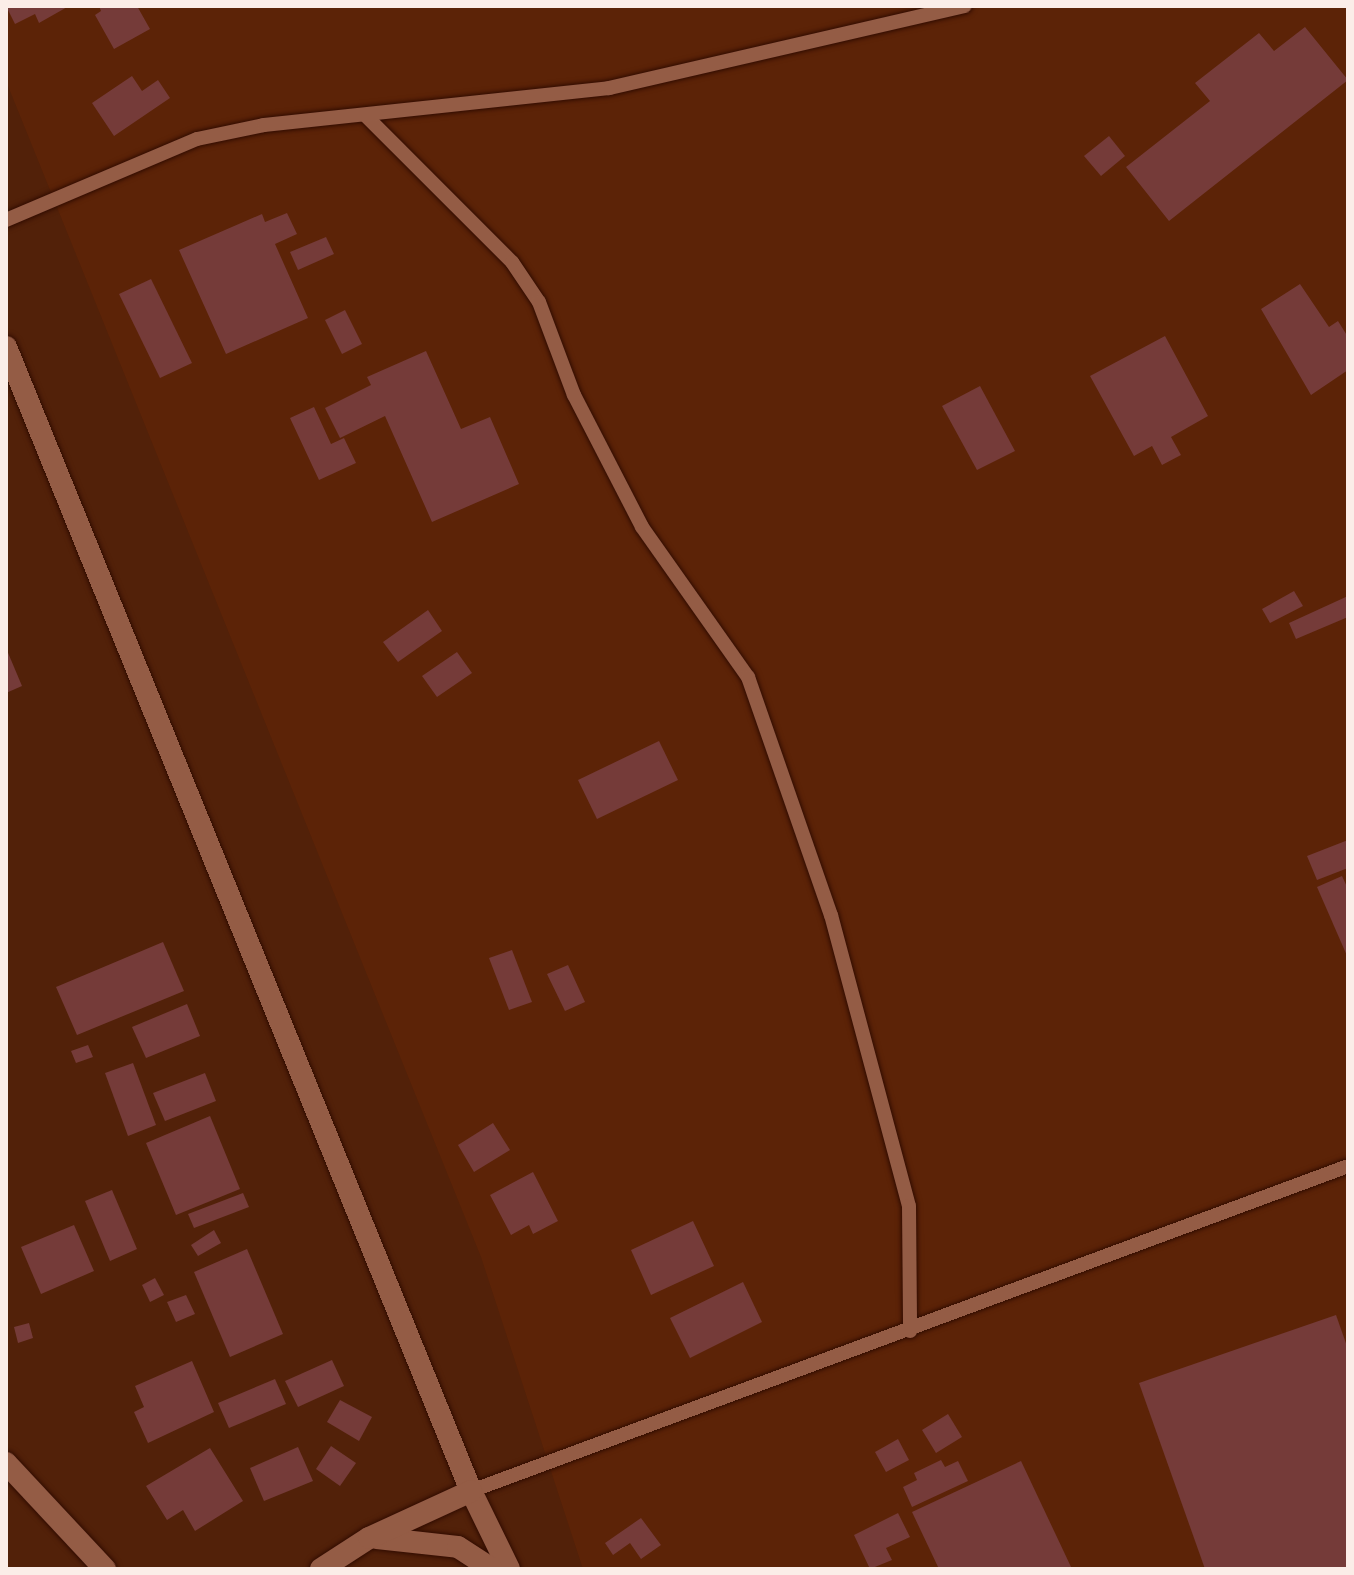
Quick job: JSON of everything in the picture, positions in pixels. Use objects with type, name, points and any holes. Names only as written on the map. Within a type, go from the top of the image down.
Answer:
[{"type":"street","points":[[6,347],[471,1491],[509,1569]]},
{"type":"street","points":[[6,1463],[105,1569]]},
{"type":"street","points":[[321,1569],[369,1538],[471,1491]]},
{"type":"street","points":[[369,1538],[437,1541],[458,1547],[492,1569]]},
{"type":"lane","points":[[6,220],[197,139],[365,115],[609,88],[965,6]]},
{"type":"lane","points":[[365,115],[512,262],[539,302],[574,395],[642,527],[748,677],[831,915],[909,1206],[910,1331]]},
{"type":"lane","points":[[471,1491],[910,1331],[1348,1166]]},
{"type":"shaded area","points":[[6,6],[1348,6],[1348,1569],[583,1569],[481,1257],[6,81]]},
{"type":"building","points":[[6,6],[69,6],[39,23],[35,14],[15,24]]},
{"type":"building","points":[[99,6],[137,6],[150,29],[114,49],[95,15],[101,11]]},
{"type":"building","points":[[1305,27],[1348,80],[1169,221],[1126,167],[1210,101],[1195,83],[1259,33],[1274,51]]},
{"type":"building","points":[[132,76],[142,91],[158,80],[170,98],[114,136],[92,103]]},
{"type":"building","points":[[1109,136],[1125,156],[1101,176],[1084,156]]},
{"type":"building","points":[[287,213],[297,234],[275,244],[308,318],[226,354],[179,250],[262,214],[265,222]]},
{"type":"building","points":[[326,237],[334,254],[298,270],[290,252]]},
{"type":"building","points":[[151,279],[192,363],[160,378],[119,294]]},
{"type":"building","points":[[1300,284],[1329,327],[1338,321],[1348,337],[1348,370],[1311,395],[1261,309]]},
{"type":"building","points":[[345,310],[362,344],[342,354],[325,320]]},
{"type":"building","points":[[1165,336],[1208,416],[1171,437],[1181,455],[1162,465],[1152,446],[1134,456],[1090,376]]},
{"type":"building","points":[[426,351],[461,429],[490,417],[519,484],[432,522],[385,416],[340,438],[325,408],[371,385],[367,377]]},
{"type":"building","points":[[980,386],[1015,451],[977,470],[942,406]]},
{"type":"building","points":[[314,407],[331,444],[344,438],[356,463],[319,480],[290,418]]},
{"type":"building","points":[[1294,591],[1303,606],[1270,623],[1262,609]]},
{"type":"building","points":[[1348,596],[1348,617],[1296,639],[1289,623]]},
{"type":"building","points":[[428,610],[442,631],[398,662],[383,642]]},
{"type":"building","points":[[6,648],[22,686],[6,693]]},
{"type":"building","points":[[457,652],[472,673],[437,697],[422,676]]},
{"type":"building","points":[[659,741],[678,780],[597,819],[578,780]]},
{"type":"building","points":[[1348,840],[1348,868],[1317,880],[1307,856]]},
{"type":"building","points":[[1342,876],[1348,889],[1348,958],[1317,887]]},
{"type":"building","points":[[163,942],[184,991],[77,1035],[56,987]]},
{"type":"building","points":[[512,950],[532,1002],[509,1010],[489,958]]},
{"type":"building","points":[[568,965],[585,1002],[565,1011],[547,974]]},
{"type":"building","points":[[187,1004],[200,1036],[146,1058],[132,1027]]},
{"type":"building","points":[[88,1045],[93,1057],[76,1063],[71,1051]]},
{"type":"building","points":[[133,1063],[156,1125],[128,1136],[105,1073]]},
{"type":"building","points":[[205,1073],[216,1101],[165,1121],[153,1093]]},
{"type":"building","points":[[210,1116],[240,1189],[176,1215],[146,1143]]},
{"type":"building","points":[[493,1123],[510,1150],[474,1172],[458,1145]]},
{"type":"building","points":[[533,1172],[558,1221],[533,1234],[529,1225],[511,1235],[490,1195]]},
{"type":"building","points":[[112,1190],[137,1249],[110,1261],[85,1201]]},
{"type":"building","points":[[243,1193],[249,1207],[194,1228],[188,1214]]},
{"type":"building","points":[[693,1221],[714,1266],[651,1295],[631,1250]]},
{"type":"building","points":[[74,1225],[94,1271],[41,1294],[21,1247]]},
{"type":"building","points":[[214,1230],[221,1243],[198,1256],[191,1245]]},
{"type":"building","points":[[247,1249],[283,1334],[230,1357],[194,1272]]},
{"type":"building","points":[[155,1278],[164,1295],[150,1302],[142,1285]]},
{"type":"building","points":[[743,1282],[762,1322],[690,1358],[670,1318]]},
{"type":"building","points":[[186,1295],[195,1314],[176,1322],[167,1302]]},
{"type":"building","points":[[1336,1315],[1348,1349],[1348,1569],[1205,1569],[1139,1383]]},
{"type":"building","points":[[29,1323],[33,1338],[18,1343],[14,1327]]},
{"type":"building","points":[[332,1360],[344,1386],[298,1407],[285,1381]]},
{"type":"building","points":[[192,1361],[214,1412],[148,1443],[134,1412],[144,1407],[135,1386]]},
{"type":"building","points":[[275,1379],[286,1404],[229,1428],[218,1403]]},
{"type":"building","points":[[340,1400],[372,1417],[359,1441],[327,1422]]},
{"type":"building","points":[[948,1414],[962,1437],[936,1453],[922,1430]]},
{"type":"building","points":[[898,1439],[909,1460],[886,1472],[875,1452]]},
{"type":"building","points":[[331,1446],[356,1463],[340,1486],[316,1469]]},
{"type":"building","points":[[298,1447],[313,1481],[264,1501],[250,1468]]},
{"type":"building","points":[[210,1448],[243,1501],[195,1531],[183,1510],[167,1520],[146,1486]]},
{"type":"building","points":[[941,1460],[945,1467],[958,1461],[968,1481],[912,1507],[903,1487],[917,1480],[914,1473]]},
{"type":"building","points":[[1021,1461],[1072,1569],[939,1569],[912,1512]]},
{"type":"building","points":[[898,1513],[910,1537],[886,1548],[892,1560],[870,1569],[854,1535]]},
{"type":"building","points":[[641,1518],[661,1545],[641,1559],[630,1543],[613,1555],[605,1543]]}]
